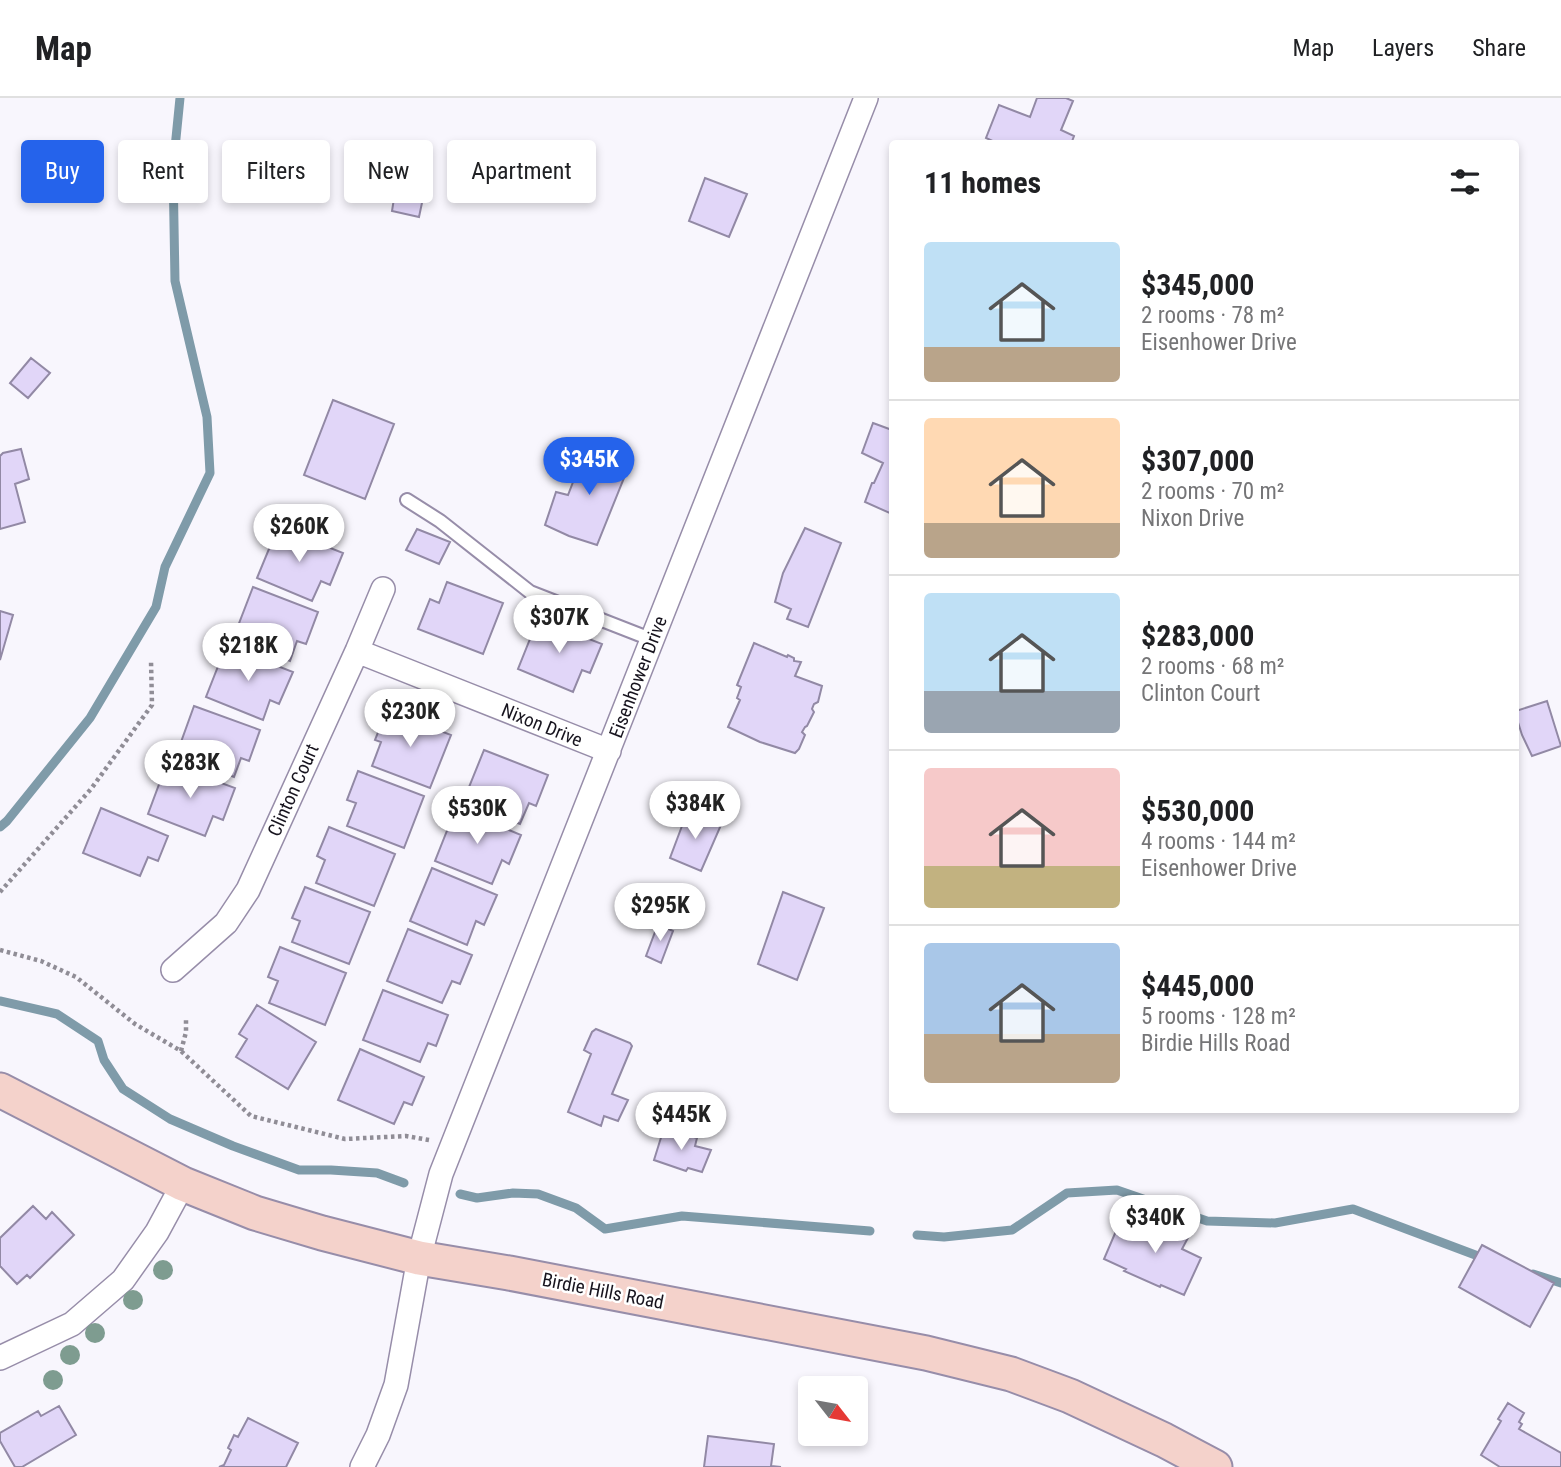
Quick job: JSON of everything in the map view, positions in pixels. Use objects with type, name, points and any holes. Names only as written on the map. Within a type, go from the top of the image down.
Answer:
[{"type":"main road","name":"Birdie Hills Road","points":[[0,1090],[183,1184],[255,1213],[419,1258],[926,1353],[1011,1374],[1070,1396],[1215,1467]]},
{"type":"street","name":"Eisenhower Drive","points":[[362,1467],[396,1385],[419,1258],[441,1174],[866,98]]},
{"type":"street","name":"Clinton Court","points":[[173,970],[226,923],[248,890],[383,589]]},
{"type":"street","name":"Nixon Drive","points":[[357,651],[609,751]]},
{"type":"street","points":[[0,1358],[72,1324],[123,1280],[157,1232],[183,1184]]},
{"type":"lane","points":[[407,500],[440,521],[530,592],[653,640]]},
{"type":"path","points":[[0,892],[90,789],[152,705],[151,661]]},
{"type":"path","points":[[0,950],[41,961],[76,977],[135,1024],[181,1051],[251,1116],[345,1139],[406,1136],[429,1140]]},
{"type":"path","points":[[181,1051],[186,1018]]},
{"type":"building","points":[[1037,98],[1066,98],[1073,101],[1061,130],[1074,136],[1072,140],[986,138],[999,105],[1030,117]]},
{"type":"building","points":[[705,178],[747,194],[729,237],[689,221]]},
{"type":"building","points":[[393,203],[422,203],[419,217],[392,211]]},
{"type":"building","points":[[31,358],[50,373],[28,398],[10,383]]},
{"type":"building","points":[[333,400],[394,424],[365,499],[304,475]]},
{"type":"building","points":[[873,423],[889,429],[889,513],[865,502],[883,463],[862,453]]},
{"type":"building","points":[[587,446],[630,463],[597,545],[545,525],[556,492],[568,495]]},
{"type":"building","points":[[21,449],[29,479],[15,484],[25,522],[0,529],[0,456]]},
{"type":"building","points":[[278,527],[343,553],[330,585],[321,581],[312,601],[257,578]]},
{"type":"building","points":[[805,528],[841,543],[808,627],[787,619],[791,609],[775,602],[783,573]]},
{"type":"building","points":[[417,529],[450,542],[439,564],[406,550]]},
{"type":"building","points":[[447,582],[503,603],[483,654],[418,629],[430,599],[439,603]]},
{"type":"building","points":[[253,587],[318,612],[306,644],[297,641],[290,661],[233,639]]},
{"type":"building","points":[[0,611],[13,615],[0,660]]},
{"type":"building","points":[[538,619],[602,644],[590,673],[582,670],[573,692],[518,669]]},
{"type":"building","points":[[754,643],[801,662],[795,676],[822,686],[818,702],[812,709],[814,712],[802,732],[805,735],[795,753],[760,742],[728,727],[740,700],[737,698],[741,687],[737,685]]},
{"type":"building","points":[[226,646],[293,672],[279,704],[270,700],[263,720],[206,697]]},
{"type":"building","points":[[1547,701],[1561,746],[1532,756],[1519,726],[1519,710]]},
{"type":"building","points":[[194,706],[260,730],[249,761],[241,758],[234,777],[176,756]]},
{"type":"building","points":[[387,710],[451,735],[430,788],[372,766],[381,742],[375,740]]},
{"type":"building","points":[[484,750],[548,775],[536,806],[529,803],[520,824],[463,802]]},
{"type":"building","points":[[167,763],[235,788],[223,820],[213,816],[205,836],[148,814]]},
{"type":"building","points":[[358,771],[424,796],[404,848],[347,826],[356,803],[347,800]]},
{"type":"building","points":[[101,808],[168,836],[158,861],[148,857],[140,876],[83,853]]},
{"type":"building","points":[[456,808],[521,835],[509,864],[502,860],[492,884],[435,861]]},
{"type":"building","points":[[688,810],[721,825],[701,871],[670,858]]},
{"type":"building","points":[[329,827],[395,854],[374,906],[316,883],[325,860],[317,856]]},
{"type":"building","points":[[432,868],[497,895],[484,925],[476,921],[467,945],[410,921]]},
{"type":"building","points":[[305,887],[370,912],[349,964],[292,942],[300,921],[292,918]]},
{"type":"building","points":[[783,892],[824,908],[797,980],[758,964]]},
{"type":"building","points":[[658,924],[673,931],[661,963],[646,956]]},
{"type":"building","points":[[408,929],[472,955],[460,984],[452,981],[442,1003],[387,981]]},
{"type":"building","points":[[280,947],[346,973],[325,1025],[269,1003],[278,981],[268,977]]},
{"type":"building","points":[[383,990],[448,1015],[436,1046],[428,1043],[420,1062],[363,1040]]},
{"type":"building","points":[[257,1005],[316,1042],[288,1089],[236,1057],[247,1039],[239,1034]]},
{"type":"building","points":[[596,1029],[632,1046],[612,1094],[628,1100],[618,1121],[604,1116],[601,1126],[568,1112],[591,1054],[584,1050]]},
{"type":"building","points":[[360,1049],[424,1077],[412,1105],[404,1102],[394,1124],[338,1100]]},
{"type":"building","points":[[664,1128],[697,1138],[695,1146],[711,1150],[702,1172],[688,1168],[686,1171],[654,1160]]},
{"type":"building","points":[[33,1206],[46,1219],[52,1212],[74,1235],[30,1278],[27,1275],[17,1284],[0,1266],[0,1238]]},
{"type":"building","points":[[1153,1217],[1190,1234],[1182,1249],[1201,1258],[1184,1295],[1124,1271],[1126,1269],[1104,1259],[1119,1224],[1145,1233]]},
{"type":"building","points":[[1482,1245],[1554,1283],[1530,1327],[1459,1287]]},
{"type":"building","points":[[1508,1403],[1524,1413],[1519,1429],[1561,1453],[1561,1467],[1500,1467],[1481,1455]]},
{"type":"building","points":[[59,1406],[76,1435],[22,1467],[15,1467],[0,1441],[0,1433],[38,1411],[41,1416]]},
{"type":"building","points":[[248,1418],[298,1443],[286,1467],[219,1467],[224,1465],[234,1435],[238,1437]]},
{"type":"building","points":[[708,1436],[774,1444],[771,1466],[781,1467],[704,1467]]},
{"type":"waterway","points":[[0,827],[90,718],[156,607],[165,567],[210,473],[207,417],[175,281],[173,168],[180,98]]},
{"type":"waterway","points":[[0,1001],[57,1014],[98,1041],[104,1060],[123,1089],[170,1119],[299,1170],[377,1173],[404,1183]]},
{"type":"waterway","points":[[917,1235],[944,1237],[1012,1230],[1067,1193],[1117,1190],[1207,1221],[1275,1223],[1353,1209],[1486,1259]]},
{"type":"waterway","points":[[460,1194],[477,1198],[513,1193],[538,1194],[576,1208],[605,1229],[682,1216],[870,1231]]},
{"type":"waterway","points":[[1533,1274],[1561,1283]]}]
